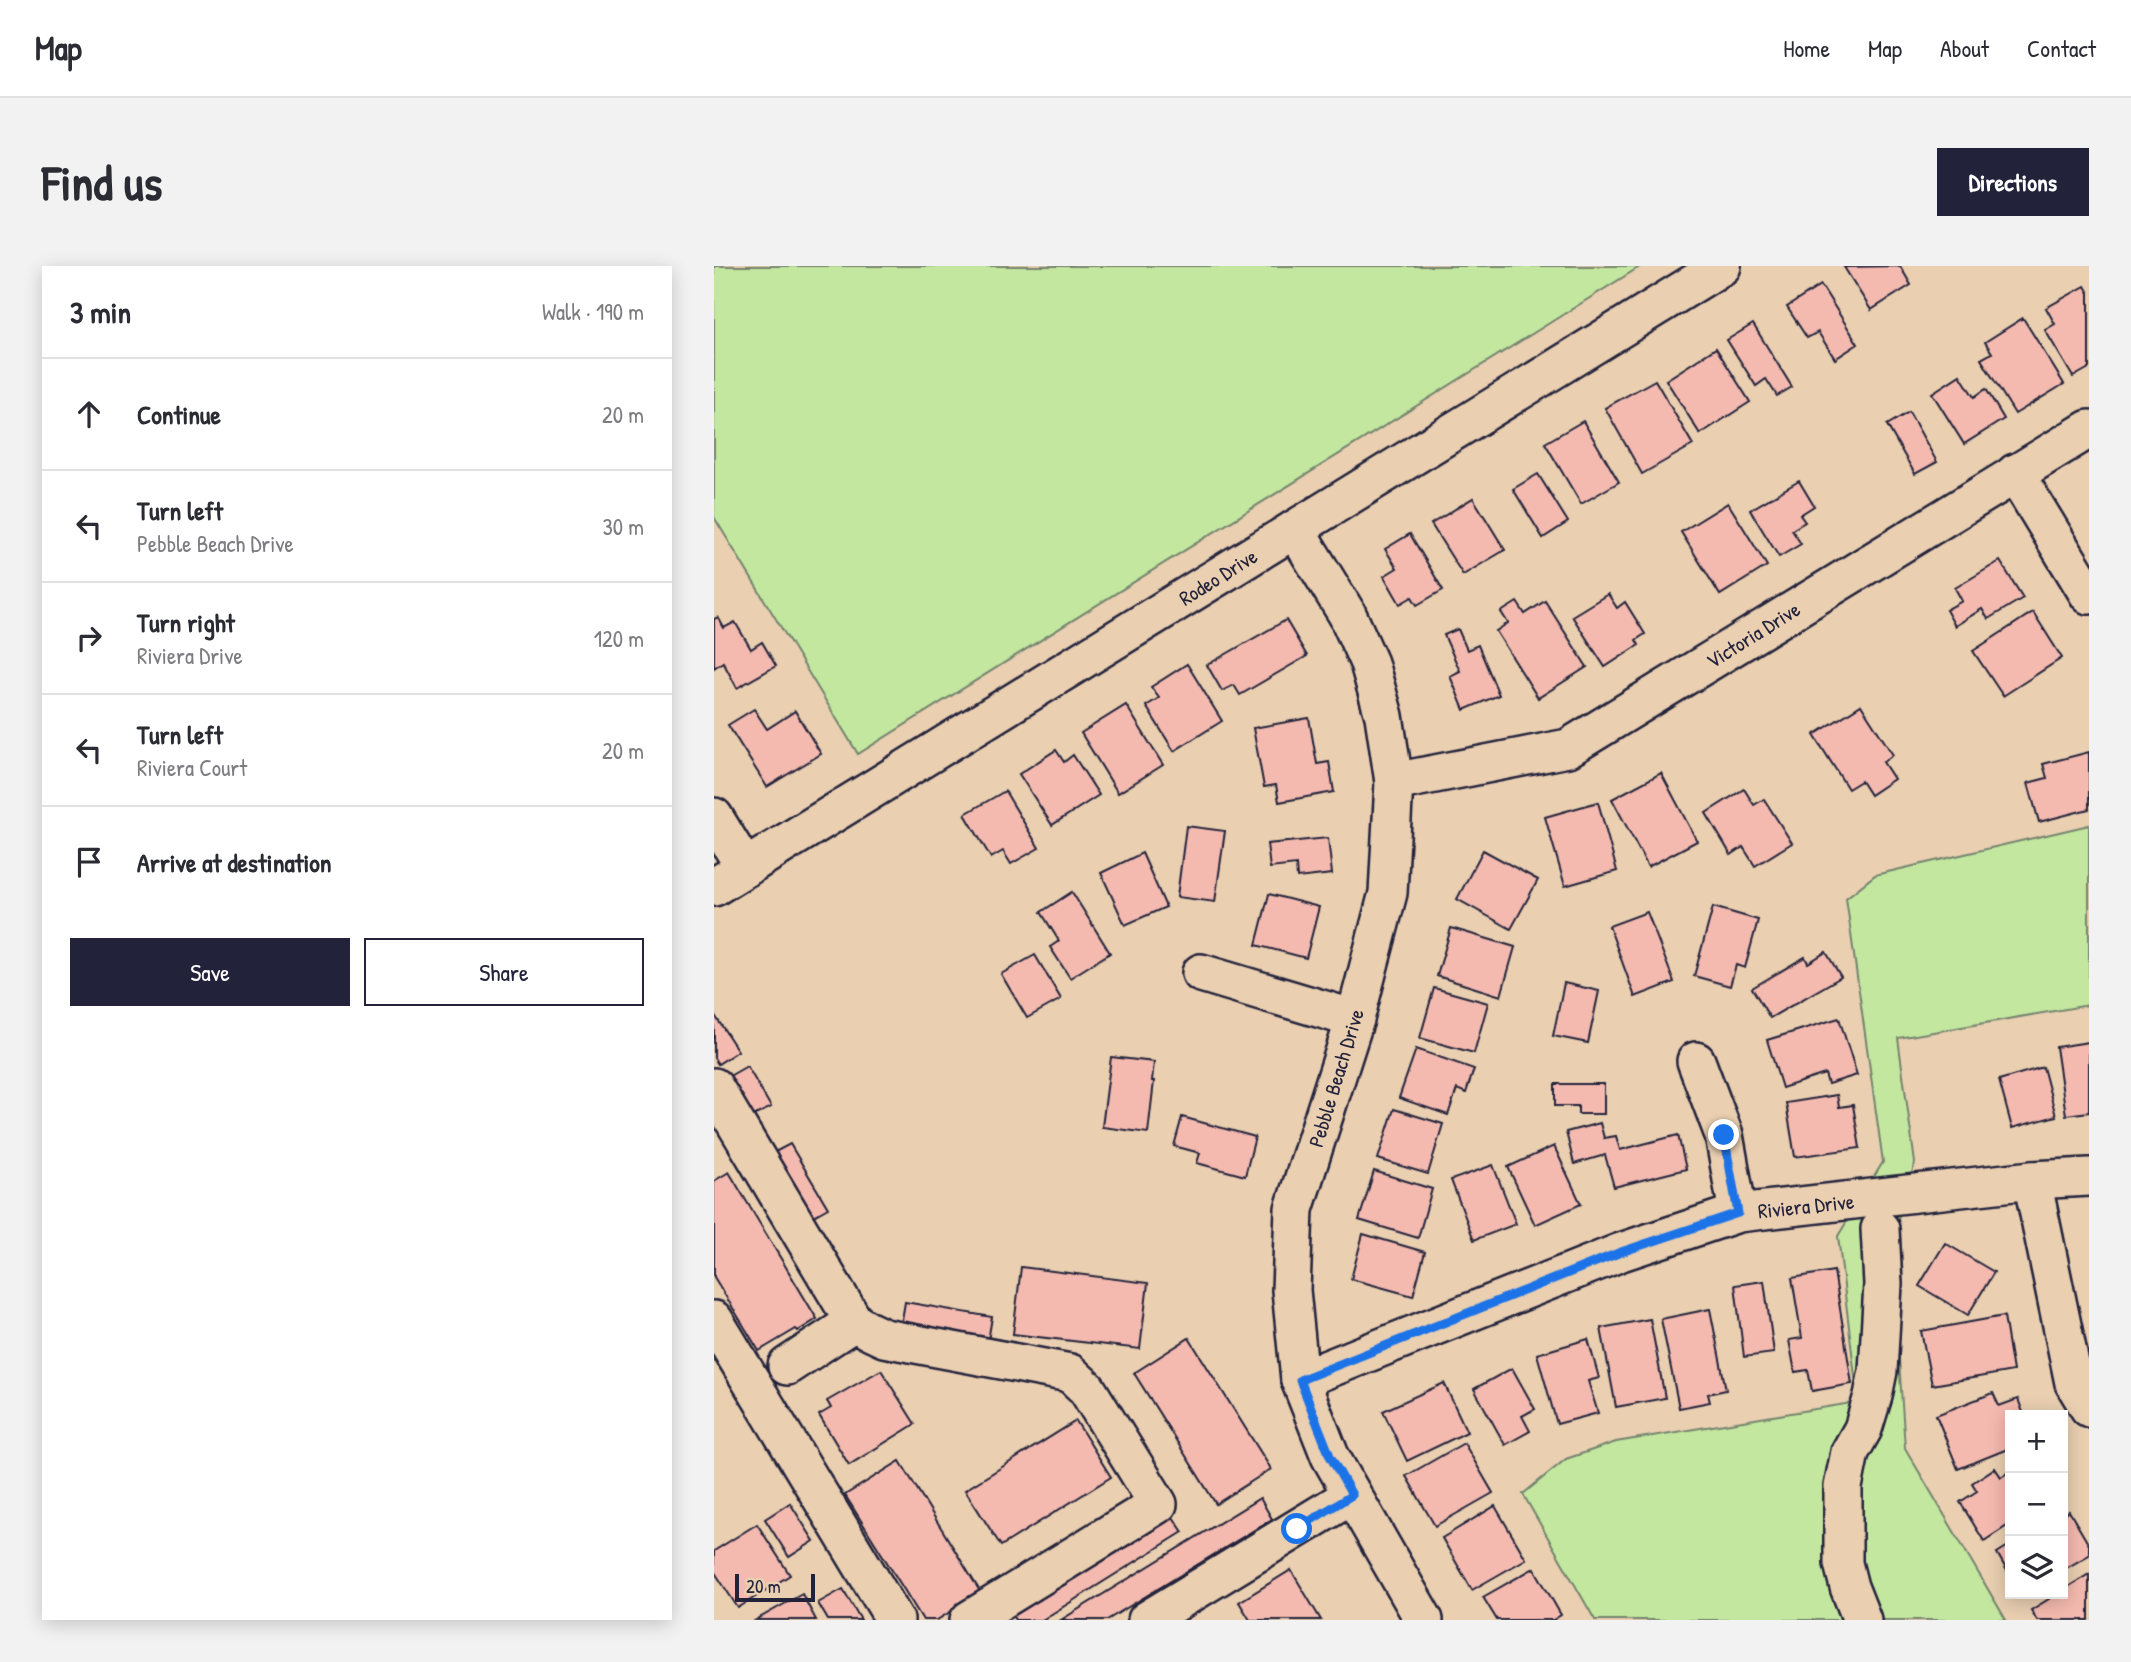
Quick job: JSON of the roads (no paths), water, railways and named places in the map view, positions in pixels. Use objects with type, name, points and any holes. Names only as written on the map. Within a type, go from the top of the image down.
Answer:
[{"type":"street","name":"Rodeo Drive","points":[[714,887],[1722,266]]},
{"type":"street","name":"Victoria Drive","points":[[1394,782],[1568,748],[2089,429]]},
{"type":"street","points":[[2015,473],[2089,595]]},
{"type":"street","name":"Pebble Beach Drive","points":[[1295,529],[1347,614],[1369,663],[1384,716],[1394,782],[1388,893],[1355,1018],[1294,1209],[1291,1290],[1300,1380],[1330,1456],[1424,1620]]},
{"type":"street","points":[[714,817],[746,868]]},
{"type":"street","points":[[1202,973],[1355,1018]]},
{"type":"street","points":[[1696,1061],[1724,1135],[1738,1213]]},
{"type":"street","points":[[714,1087],[854,1322],[884,1338],[1070,1373],[1087,1389],[1158,1504],[969,1620]]},
{"type":"street","name":"Riviera Drive","points":[[1300,1380],[1621,1252],[1738,1213],[2032,1180],[2089,1177]]},
{"type":"street","points":[[2032,1180],[2074,1383],[2089,1408]]},
{"type":"street","points":[[1861,1620],[1843,1563],[1843,1487],[1850,1452],[1863,1429],[1878,1371],[1883,1283],[1880,1229]]},
{"type":"street","points":[[714,1320],[895,1620]]},
{"type":"street","points":[[786,1366],[854,1322]]},
{"type":"street","points":[[1147,1620],[1352,1495]]}]
